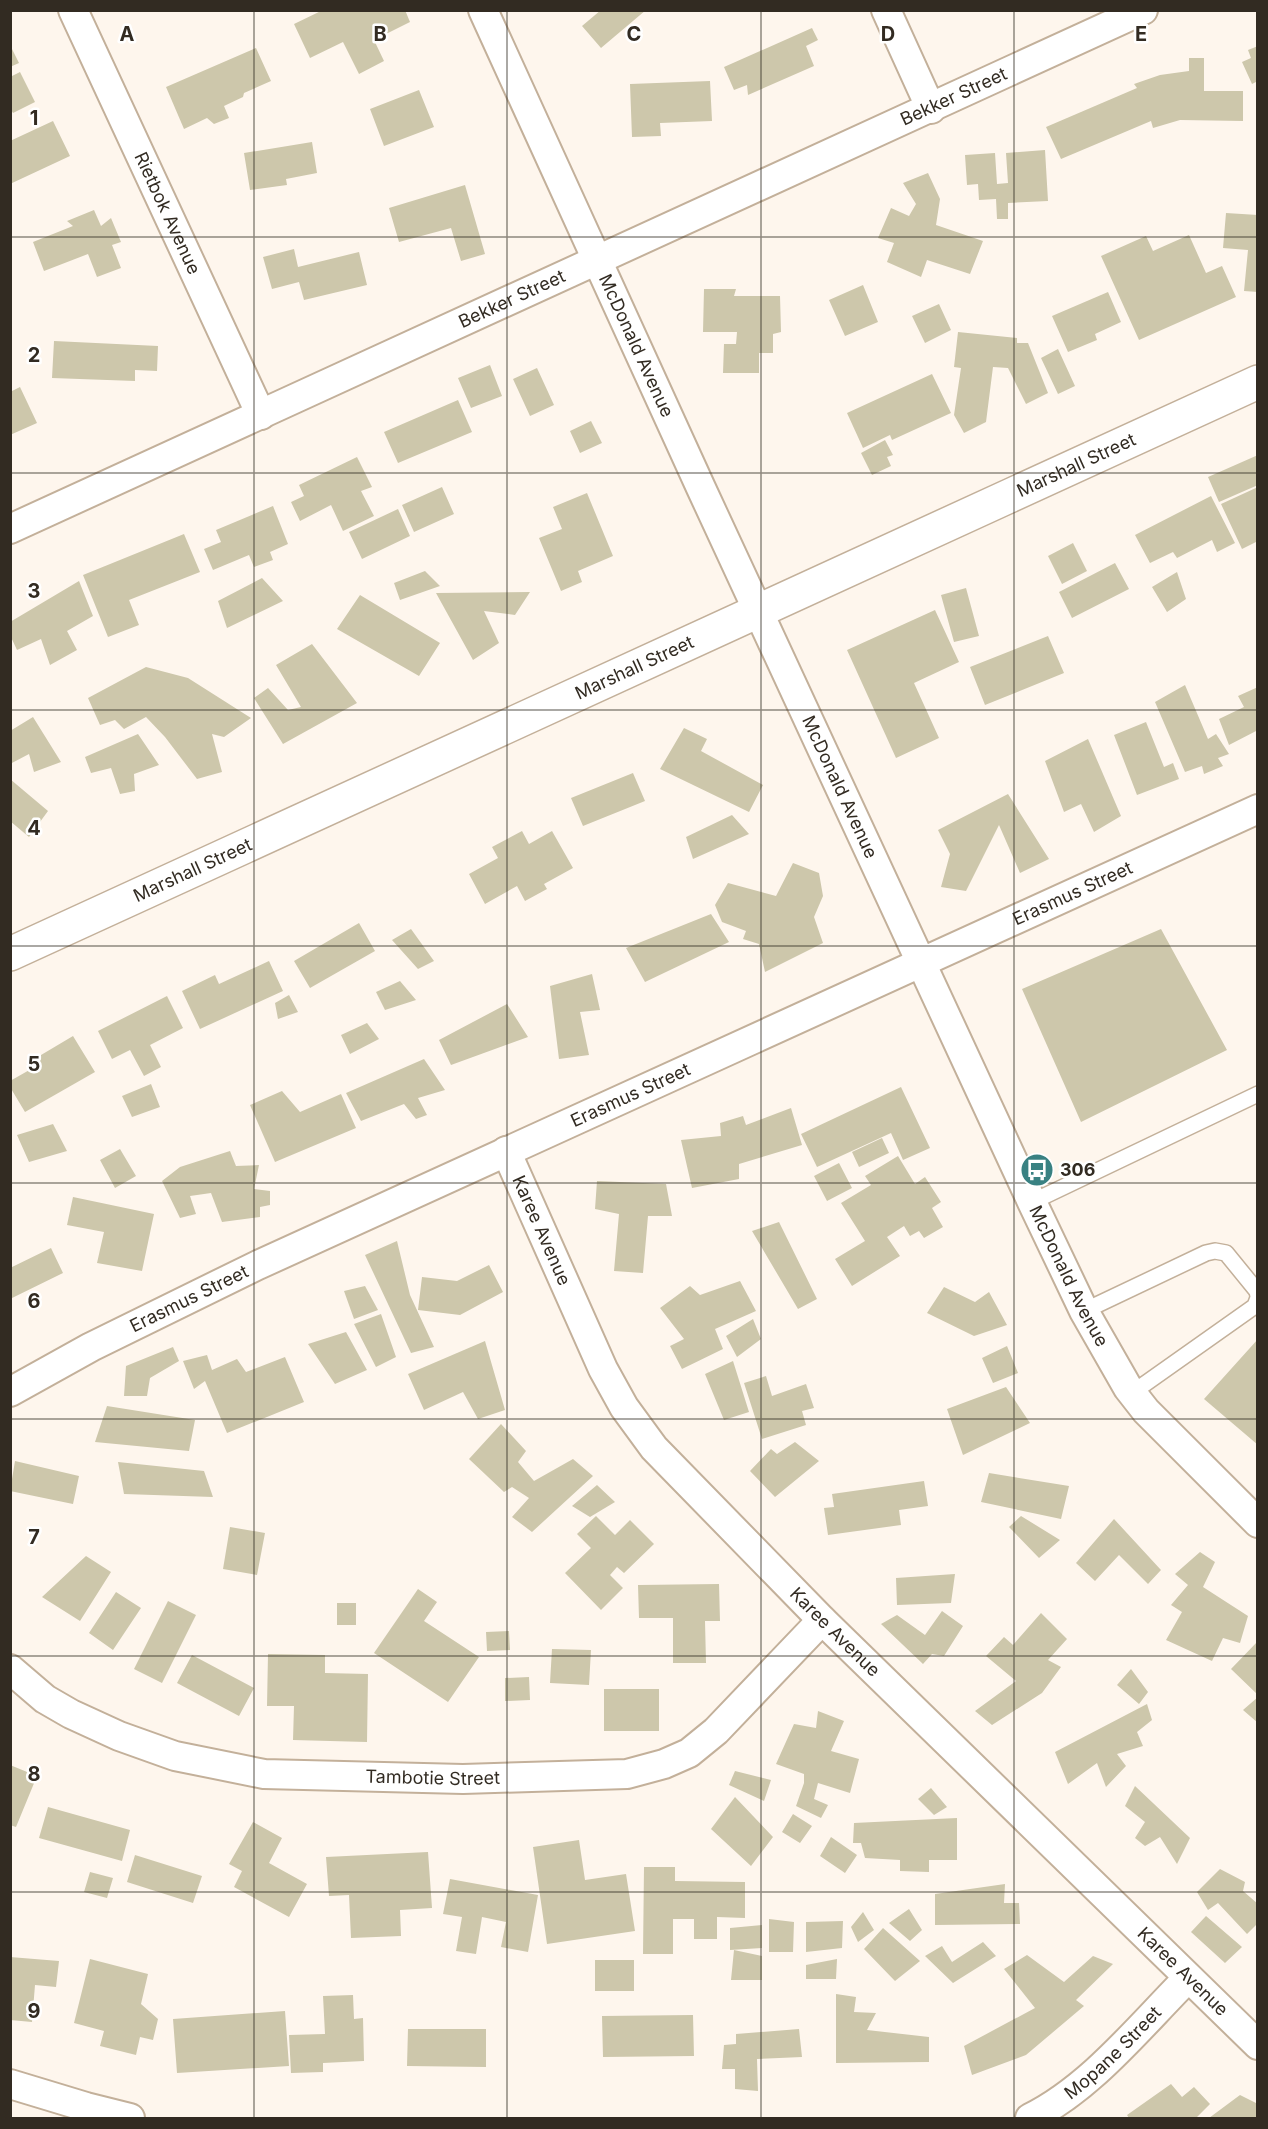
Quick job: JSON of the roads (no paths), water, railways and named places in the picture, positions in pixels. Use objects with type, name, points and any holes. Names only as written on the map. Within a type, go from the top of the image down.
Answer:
[{"type":"street","name":"Rietbok Avenue","points":[[73,10],[261,415]]},
{"type":"street","name":"McDonald Avenue","points":[[483,10],[758,611],[1084,1311],[1132,1393],[1146,1411],[1257,1523]]},
{"type":"street","points":[[886,10],[931,109]]},
{"type":"street","name":"Bekker Street","points":[[10,529],[1143,10]]},
{"type":"street","name":"Marshall Street","points":[[10,954],[1257,382]]},
{"type":"street","name":"Erasmus Street","points":[[10,1392],[162,1311],[506,1151],[1256,812]]},
{"type":"street","name":"Karee Avenue","points":[[506,1151],[603,1369],[624,1407],[654,1448],[822,1620],[1257,2045]]},
{"type":"street","name":"Tambotie Street","points":[[10,1669],[45,1699],[118,1736],[175,1756],[252,1773],[463,1779],[627,1774],[664,1764],[689,1753],[716,1731],[822,1620]]},
{"type":"street","name":"Mopane Street","points":[[1030,2118],[1047,2110],[1095,2073],[1188,1978]]},
{"type":"street","points":[[10,2084],[130,2118]]},
{"type":"lane","points":[[1032,1202],[1257,1094]]},
{"type":"lane","points":[[1084,1311],[1206,1253],[1215,1251],[1226,1253],[1257,1291],[1255,1306],[1132,1393]]},
{"type":"place","name":"306","points":[[1037,1170]]}]
